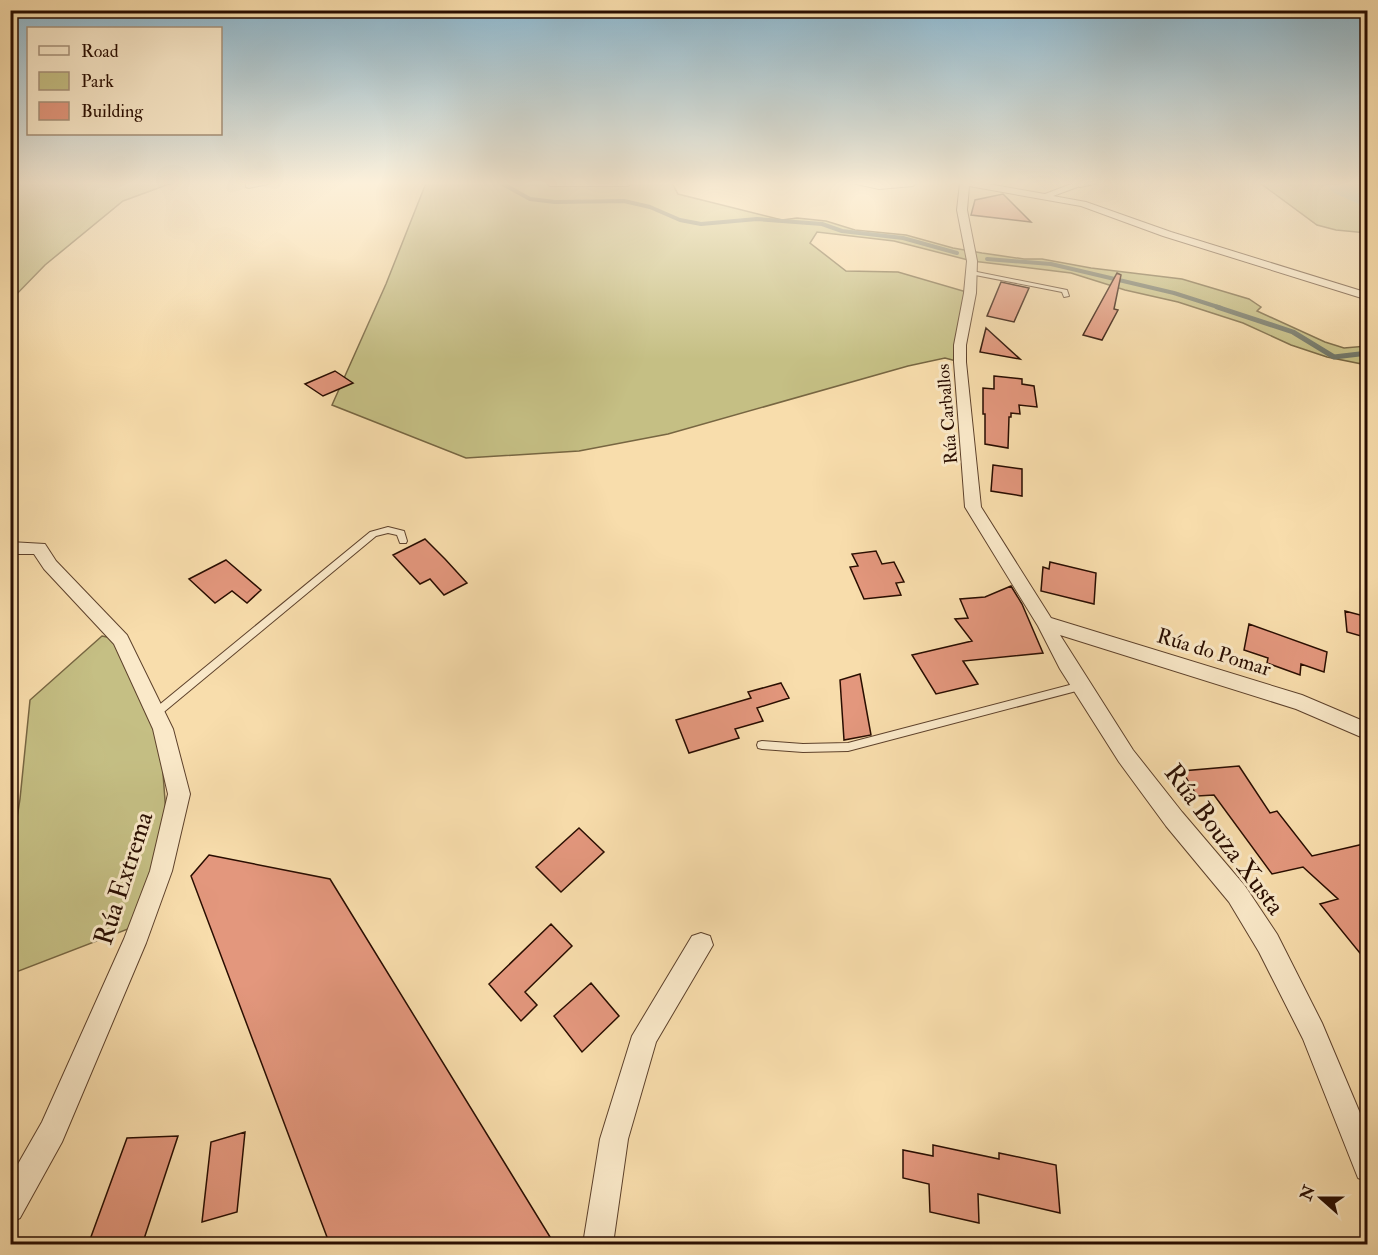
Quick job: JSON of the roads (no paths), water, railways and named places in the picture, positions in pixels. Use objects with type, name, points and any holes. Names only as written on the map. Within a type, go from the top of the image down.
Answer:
[{"type":"street","name":"Rúa Carballos","points":[[969,242],[972,273],[960,345],[960,362],[973,507],[1044,623]]},
{"type":"street","name":"Rúa Carballos","points":[[1192,242],[1368,297]]},
{"type":"street","name":"Rúa Extrema","points":[[10,548],[39,548],[50,565],[121,640],[163,729],[179,794],[161,871],[134,943],[52,1132],[10,1208]]},
{"type":"street","name":"Rúa Bouza Xusta","points":[[1044,623],[1126,756],[1236,894],[1268,944],[1313,1032],[1368,1168]]},
{"type":"street","name":"Rúa do Pomar","points":[[1044,623],[1302,703],[1368,732]]},
{"type":"street","points":[[598,1245],[614,1139],[645,1036],[701,945]]},
{"type":"lane","points":[[972,273],[1065,291],[1066,296]]},
{"type":"lane","points":[[156,713],[373,534],[388,530],[402,533],[403,541]]},
{"type":"lane","points":[[762,745],[803,748],[848,747],[1081,686]]},
{"type":"waterway","points":[[916,242],[957,253]]},
{"type":"waterway","points":[[987,259],[1051,264],[1174,293],[1221,308]]},
{"type":"waterway","points":[[1217,307],[1293,332],[1334,357],[1368,353]]}]
